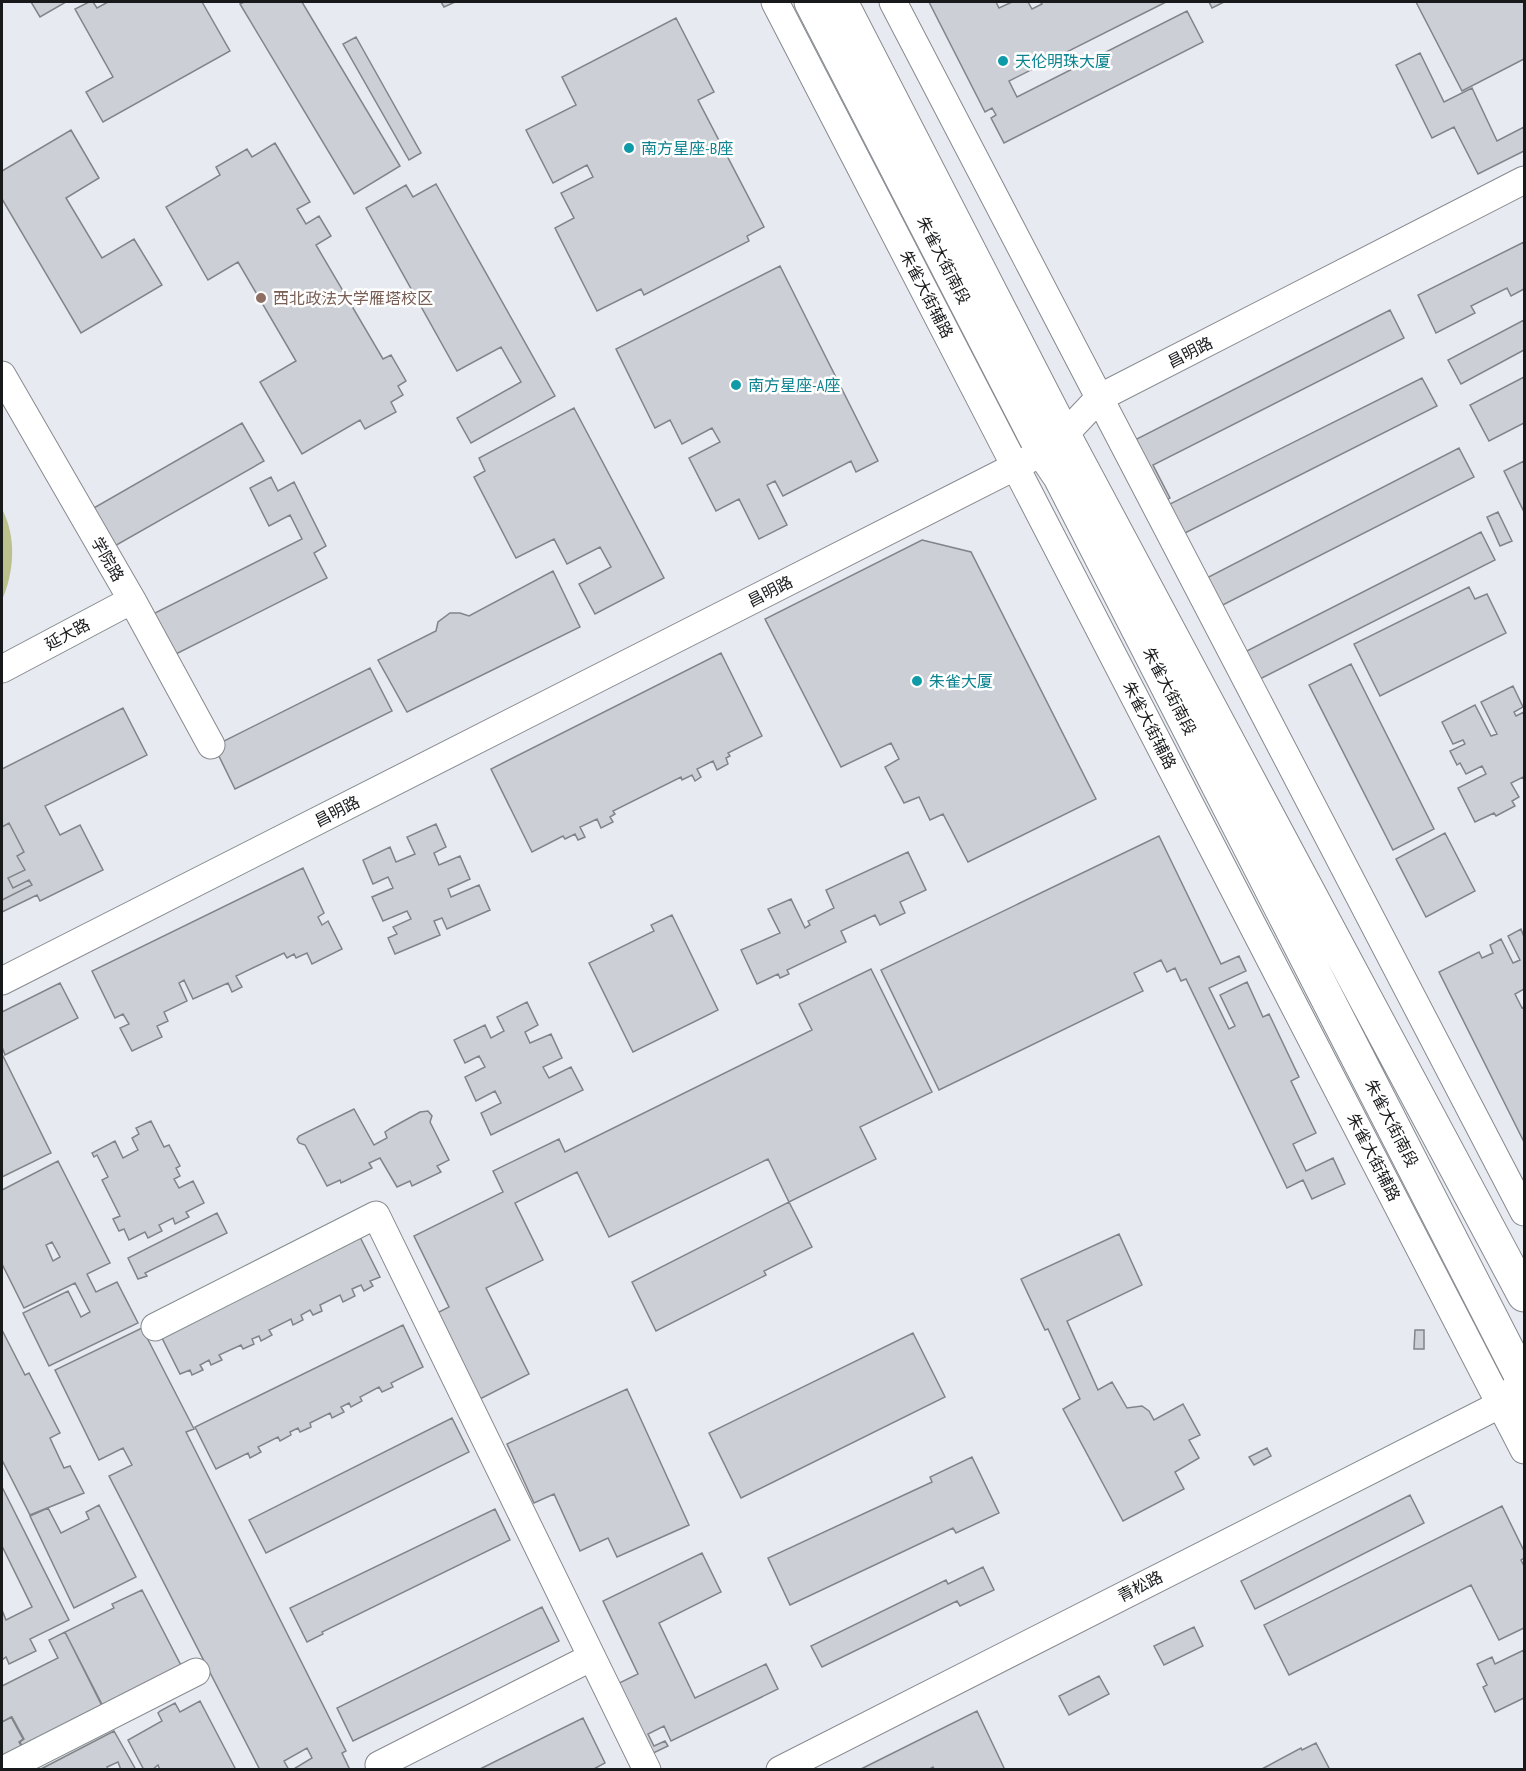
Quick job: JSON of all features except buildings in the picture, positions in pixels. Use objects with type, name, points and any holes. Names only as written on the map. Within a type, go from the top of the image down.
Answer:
[{"type":"main road","name":"朱雀大街南段","points":[[811,2],[1041,451],[1524,1295]]},
{"type":"main road","name":"朱雀大街南段","points":[[840,2],[1041,451],[1060,477],[1519,1389]]},
{"type":"street","name":"朱雀大街辅路","points":[[775,2],[1041,451]]},
{"type":"street","points":[[893,2],[1524,1212]]},
{"type":"street","name":"昌明路","points":[[2,981],[1041,451],[1099,398],[1524,180]]},
{"type":"street","name":"学院路","points":[[2,375],[132,600],[211,745]]},
{"type":"street","name":"延大路","points":[[2,669],[132,600]]},
{"type":"street","points":[[155,1327],[375,1215],[647,1770]]},
{"type":"street","points":[[1519,1389],[1524,1450]]},
{"type":"street","name":"青松路","points":[[780,1770],[1519,1389]]},
{"type":"street","points":[[379,1765],[592,1657]]},
{"type":"street","points":[[3,1770],[196,1672]]},
{"type":"green space","points":[[2,509],[10,532],[12,555],[9,578],[2,600]]},
{"type":"place","name":"天伦明珠大厦","points":[[1003,61]]},
{"type":"place","name":"南方星座-B座","points":[[629,148]]},
{"type":"place","name":"西北政法大学雁塔校区","points":[[261,298]]},
{"type":"place","name":"南方星座-A座","points":[[736,385]]},
{"type":"place","name":"朱雀大厦","points":[[917,681]]}]
